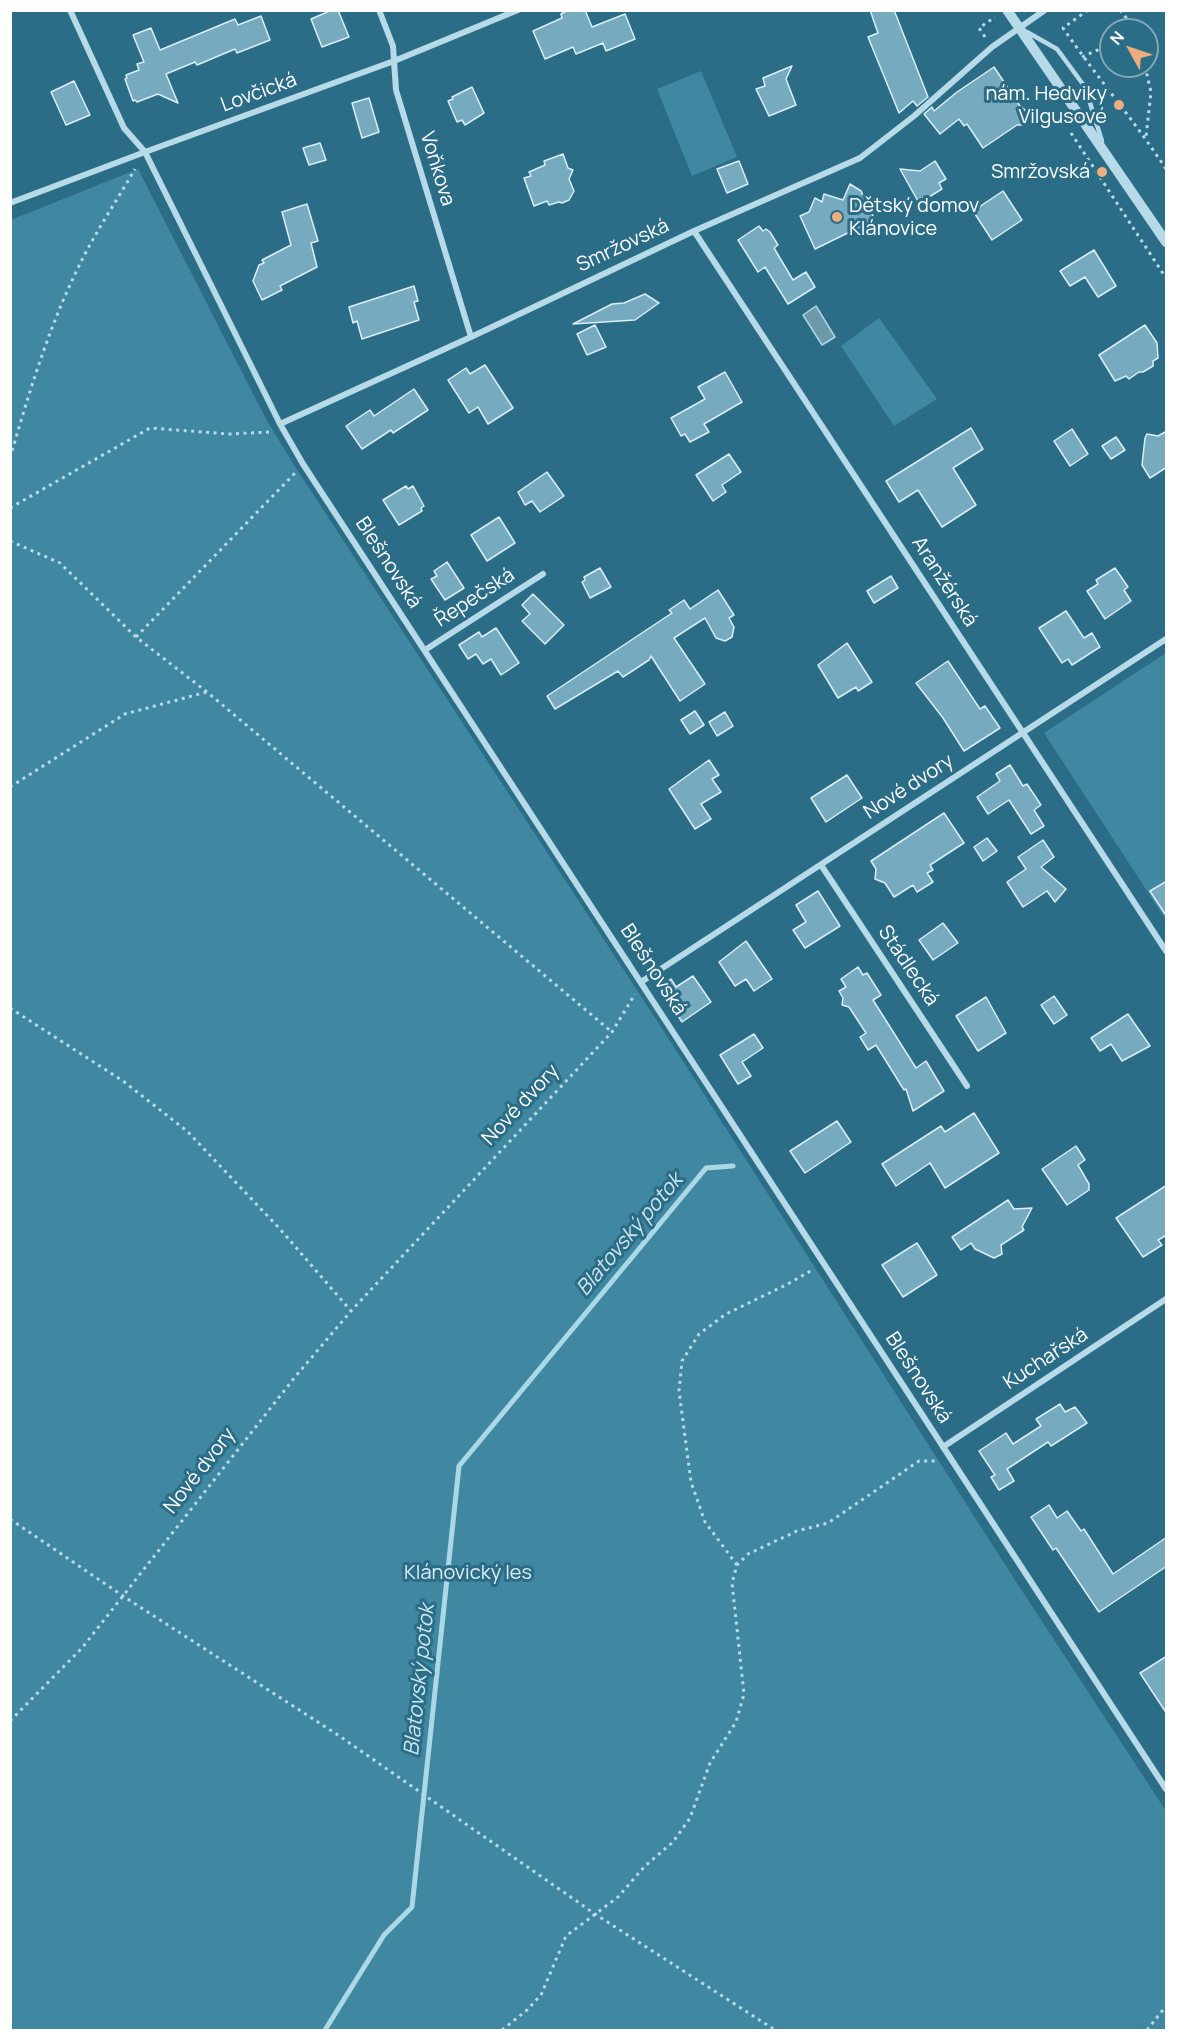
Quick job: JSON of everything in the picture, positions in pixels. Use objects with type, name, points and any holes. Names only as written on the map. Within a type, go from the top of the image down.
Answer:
[{"type":"street","name":"Blešnovská","points":[[70,10],[124,128],[145,152],[280,424],[303,464],[1167,1789]]},
{"type":"street","name":"Voňkova","points":[[379,10],[393,46],[396,90],[471,337]]},
{"type":"street","name":"Lovčická","points":[[10,203],[394,62],[518,10]]},
{"type":"street","name":"Smržovská","points":[[280,424],[471,337],[694,231],[860,158],[914,116],[992,47],[1045,10]]},
{"type":"street","points":[[1003,12],[1019,28],[1167,242]]},
{"type":"street","name":"Aranžérská","points":[[694,231],[1167,951]]},
{"type":"street","name":"Řepečská","points":[[424,650],[543,574]]},
{"type":"street","name":"Nové dvory","points":[[641,982],[1167,639]]},
{"type":"street","name":"Stádlecká","points":[[820,865],[968,1086]]},
{"type":"street","name":"Kuchařská","points":[[943,1447],[1167,1299]]},
{"type":"lane","points":[[1019,28],[1057,49],[1085,87],[1105,152]]},
{"type":"path","points":[[1088,10],[1063,28],[1082,57],[1146,137],[1167,169]]},
{"type":"path","points":[[992,47],[979,28],[1003,12]]},
{"type":"path","points":[[1082,57],[1099,49]]},
{"type":"path","points":[[1146,137],[1151,92],[1148,78]]},
{"type":"path","points":[[1070,130],[1167,278]]},
{"type":"path","points":[[10,458],[52,324],[78,267],[145,152]]},
{"type":"path","points":[[10,508],[150,428],[229,434],[269,432],[280,424]]},
{"type":"path","points":[[136,637],[303,464]]},
{"type":"path","points":[[10,541],[60,563],[136,637],[207,693],[612,1032]]},
{"type":"path","points":[[10,788],[125,714],[207,693]]},
{"type":"path","name":"Nové dvory","points":[[10,1721],[82,1648],[295,1377],[351,1311],[612,1032],[641,982]]},
{"type":"path","points":[[10,1008],[123,1081],[187,1131],[280,1229],[351,1311]]},
{"type":"path","points":[[737,1565],[705,1522],[691,1482],[680,1391],[682,1361],[699,1334],[726,1314],[786,1285],[825,1262]]},
{"type":"path","points":[[502,2031],[541,1995],[566,1936],[618,1897],[645,1866],[673,1842],[690,1818],[710,1763],[736,1722],[744,1694],[732,1583],[737,1565],[748,1554],[797,1531],[828,1523],[919,1461],[935,1461],[943,1468]]},
{"type":"path","points":[[10,1519],[123,1596],[341,1737],[595,1914],[775,2031]]},
{"type":"path","points":[[1147,2031],[1167,2006]]},
{"type":"green space","points":[[701,71],[737,157],[692,176],[657,89]]},
{"type":"green space","name":"Klánovický les","points":[[138,169],[266,419],[294,465],[663,1030],[1013,1577],[1166,1811],[1166,2030],[11,2030],[11,220]]},
{"type":"green space","points":[[879,318],[937,399],[894,426],[841,346]]},
{"type":"green space","points":[[1166,653],[1166,920],[1044,733]]},
{"type":"shaded area","points":[[816,306],[835,337],[822,345],[803,315]]},
{"type":"building","points":[[332,10],[338,10],[349,37],[322,47],[311,19]]},
{"type":"building","points":[[568,10],[585,10],[592,27],[625,14],[635,39],[606,51],[603,43],[576,54],[573,47],[545,59],[533,31],[562,18],[561,14]]},
{"type":"building","points":[[870,10],[894,10],[928,97],[917,106],[913,101],[899,113],[868,37],[878,33]]},
{"type":"building","points":[[261,16],[270,40],[237,53],[235,49],[197,65],[195,62],[166,74],[178,103],[158,94],[137,102],[133,101],[125,79],[126,75],[139,70],[137,64],[144,62],[133,35],[151,28],[160,50],[235,19],[238,25]]},
{"type":"building","points":[[792,66],[786,79],[796,105],[769,116],[756,89],[765,86],[763,78]]},
{"type":"building","points":[[994,67],[1020,106],[1028,112],[1029,121],[1024,125],[1017,125],[983,148],[967,124],[964,126],[959,119],[940,134],[924,114],[932,107],[934,111]]},
{"type":"building","points":[[74,81],[90,115],[66,125],[51,92]]},
{"type":"building","points":[[472,87],[484,113],[465,125],[462,120],[457,122],[448,101]]},
{"type":"building","points":[[369,98],[379,132],[362,138],[352,103]]},
{"type":"building","points":[[320,143],[326,160],[309,165],[303,148]]},
{"type":"building","points":[[563,154],[568,168],[573,170],[569,179],[574,191],[569,200],[549,205],[547,201],[534,206],[524,178],[531,176],[529,172],[545,165],[544,161]]},
{"type":"building","points":[[739,161],[748,184],[727,193],[717,169]]},
{"type":"building","points":[[935,161],[946,179],[939,183],[942,189],[919,203],[900,169],[920,171]]},
{"type":"building","name":"Dětský domov Klánovice","points":[[850,184],[861,191],[874,218],[870,229],[862,226],[815,249],[800,216],[809,212],[815,198],[822,202],[824,194],[843,200]]},
{"type":"building","points":[[1003,191],[1022,220],[992,240],[973,211]]},
{"type":"building","points":[[307,204],[318,241],[311,243],[317,267],[280,286],[282,290],[262,300],[253,281],[259,265],[264,263],[262,260],[291,245],[282,212]]},
{"type":"building","points":[[759,226],[763,231],[766,229],[770,232],[778,245],[774,248],[793,280],[806,272],[815,287],[788,304],[765,267],[758,272],[738,240]]},
{"type":"building","points":[[1094,250],[1116,286],[1098,297],[1085,277],[1070,286],[1060,271]]},
{"type":"building","points":[[414,286],[418,301],[414,302],[419,320],[362,339],[357,321],[353,323],[349,307]]},
{"type":"building","points":[[645,294],[659,303],[635,320],[573,324],[612,304],[624,303]]},
{"type":"building","points":[[595,325],[606,347],[587,355],[577,334]]},
{"type":"building","points":[[1145,325],[1157,343],[1158,358],[1153,361],[1153,366],[1143,372],[1129,379],[1126,376],[1115,381],[1099,355]]},
{"type":"building","points":[[485,365],[513,408],[488,424],[478,407],[469,413],[448,380],[466,368],[470,374]]},
{"type":"building","points":[[725,372],[742,402],[704,424],[709,432],[690,442],[685,434],[681,436],[671,418],[705,399],[698,387]]},
{"type":"building","points":[[414,389],[428,410],[393,433],[391,430],[362,449],[346,426],[370,410],[374,416]]},
{"type":"building","points":[[971,428],[983,449],[953,468],[976,505],[942,527],[918,490],[899,502],[886,481]]},
{"type":"building","points":[[1072,429],[1088,454],[1070,466],[1054,441]]},
{"type":"building","points":[[1167,431],[1167,467],[1150,478],[1142,465],[1145,438],[1147,434],[1158,436]]},
{"type":"building","points":[[1116,437],[1125,450],[1111,459],[1102,446]]},
{"type":"building","points":[[729,454],[741,472],[722,485],[726,492],[713,501],[696,475]]},
{"type":"building","points":[[547,472],[564,496],[540,512],[532,501],[525,505],[518,492]]},
{"type":"building","points":[[406,486],[408,489],[413,486],[424,506],[421,508],[422,511],[399,525],[383,500]]},
{"type":"building","points":[[499,517],[515,543],[487,561],[471,535]]},
{"type":"building","points":[[447,562],[464,588],[445,600],[431,579],[437,576],[434,571]]},
{"type":"building","points":[[600,568],[611,587],[590,598],[582,582],[585,580],[584,577]]},
{"type":"building","points":[[1115,568],[1128,587],[1124,590],[1131,601],[1105,619],[1087,591],[1098,584],[1096,580]]},
{"type":"building","points":[[891,576],[898,588],[874,603],[867,591]]},
{"type":"building","points":[[718,590],[734,615],[729,618],[734,627],[732,637],[725,641],[716,638],[705,618],[674,638],[705,684],[680,701],[651,656],[649,660],[623,677],[618,671],[555,709],[547,696],[672,613],[669,610],[684,600],[690,609]]},
{"type":"building","points":[[533,594],[564,625],[545,644],[522,621],[530,614],[522,605]]},
{"type":"building","points":[[1066,611],[1084,638],[1092,633],[1100,647],[1072,665],[1068,659],[1062,663],[1039,628]]},
{"type":"building","points":[[496,628],[519,663],[501,675],[491,659],[483,664],[476,654],[468,659],[459,645],[479,632],[482,637]]},
{"type":"building","points":[[847,643],[872,682],[858,691],[856,687],[838,698],[818,665]]},
{"type":"building","points":[[948,661],[980,709],[985,706],[1000,728],[964,751],[943,718],[916,683]]},
{"type":"building","points":[[695,711],[704,725],[690,734],[681,720]]},
{"type":"building","points":[[725,712],[733,726],[717,736],[709,722]]},
{"type":"building","points":[[709,760],[719,775],[712,779],[721,792],[701,804],[711,819],[695,829],[669,789]]},
{"type":"building","points":[[1010,765],[1023,786],[1027,784],[1041,805],[1034,810],[1044,826],[1031,834],[1009,800],[988,814],[977,797],[1000,781],[996,774]]},
{"type":"building","points":[[847,775],[862,798],[826,822],[811,798]]},
{"type":"building","points":[[944,813],[964,843],[930,865],[933,870],[927,873],[933,882],[917,892],[913,885],[894,897],[885,883],[875,879],[876,869],[871,861]]},
{"type":"building","points":[[987,838],[997,851],[983,861],[974,847]]},
{"type":"building","points":[[1043,840],[1054,857],[1041,867],[1066,889],[1055,902],[1047,891],[1023,907],[1007,882],[1026,869],[1018,857]]},
{"type":"building","points":[[1167,881],[1167,917],[1150,891]]},
{"type":"building","points":[[818,891],[840,926],[805,948],[793,930],[806,922],[796,905]]},
{"type":"building","points":[[943,923],[958,943],[933,960],[919,940]]},
{"type":"building","points":[[746,941],[772,979],[754,991],[746,979],[735,986],[719,962]]},
{"type":"building","points":[[858,967],[863,975],[867,973],[881,995],[873,1000],[916,1068],[926,1061],[944,1091],[913,1111],[906,1089],[904,1090],[876,1045],[868,1050],[860,1037],[866,1033],[849,1007],[842,1005],[843,998],[839,991],[846,987],[841,979]]},
{"type":"building","points":[[693,976],[711,1002],[682,1022],[659,987],[671,979],[676,987]]},
{"type":"building","points":[[1054,996],[1067,1015],[1054,1024],[1041,1005]]},
{"type":"building","points":[[986,997],[1006,1033],[978,1051],[956,1016]]},
{"type":"building","points":[[1128,1014],[1150,1046],[1122,1061],[1111,1044],[1100,1051],[1091,1038]]},
{"type":"building","points":[[754,1034],[763,1048],[742,1062],[751,1076],[738,1084],[720,1055]]},
{"type":"building","points":[[974,1113],[999,1153],[945,1188],[930,1163],[896,1186],[882,1164],[941,1126],[945,1132]]},
{"type":"building","points":[[837,1121],[851,1142],[805,1173],[790,1151]]},
{"type":"building","points":[[1076,1146],[1085,1160],[1078,1165],[1089,1184],[1089,1190],[1067,1205],[1042,1169]]},
{"type":"building","points":[[1167,1185],[1167,1235],[1158,1240],[1162,1245],[1143,1257],[1116,1218]]},
{"type":"building","points":[[1008,1200],[1014,1209],[1032,1208],[1022,1227],[1024,1230],[1001,1245],[1002,1254],[994,1258],[975,1249],[971,1243],[961,1250],[952,1237]]},
{"type":"building","points":[[917,1243],[937,1275],[903,1297],[882,1265]]},
{"type":"building","points":[[1060,1404],[1065,1412],[1075,1407],[1087,1423],[1051,1446],[1048,1442],[1007,1469],[1014,1481],[999,1490],[991,1477],[995,1475],[979,1451],[1006,1433],[1013,1444],[1041,1426],[1036,1419]]},
{"type":"building","points":[[1049,1505],[1057,1518],[1067,1511],[1081,1531],[1084,1529],[1113,1574],[1167,1537],[1167,1566],[1099,1612],[1056,1548],[1053,1550],[1031,1517]]},
{"type":"building","points":[[1167,1656],[1167,1714],[1140,1673]]},
{"type":"waterway","name":"Blatovský potok","points":[[325,2030],[384,1935],[412,1907],[459,1466],[706,1168],[733,1166]]},
{"type":"place","name":"nám. Hedviky Vilgusové","points":[[1119,105]]},
{"type":"place","name":"Smržovská","points":[[1102,172]]},
{"type":"place","name":"Dětský domov Klánovice","points":[[837,217]]}]
